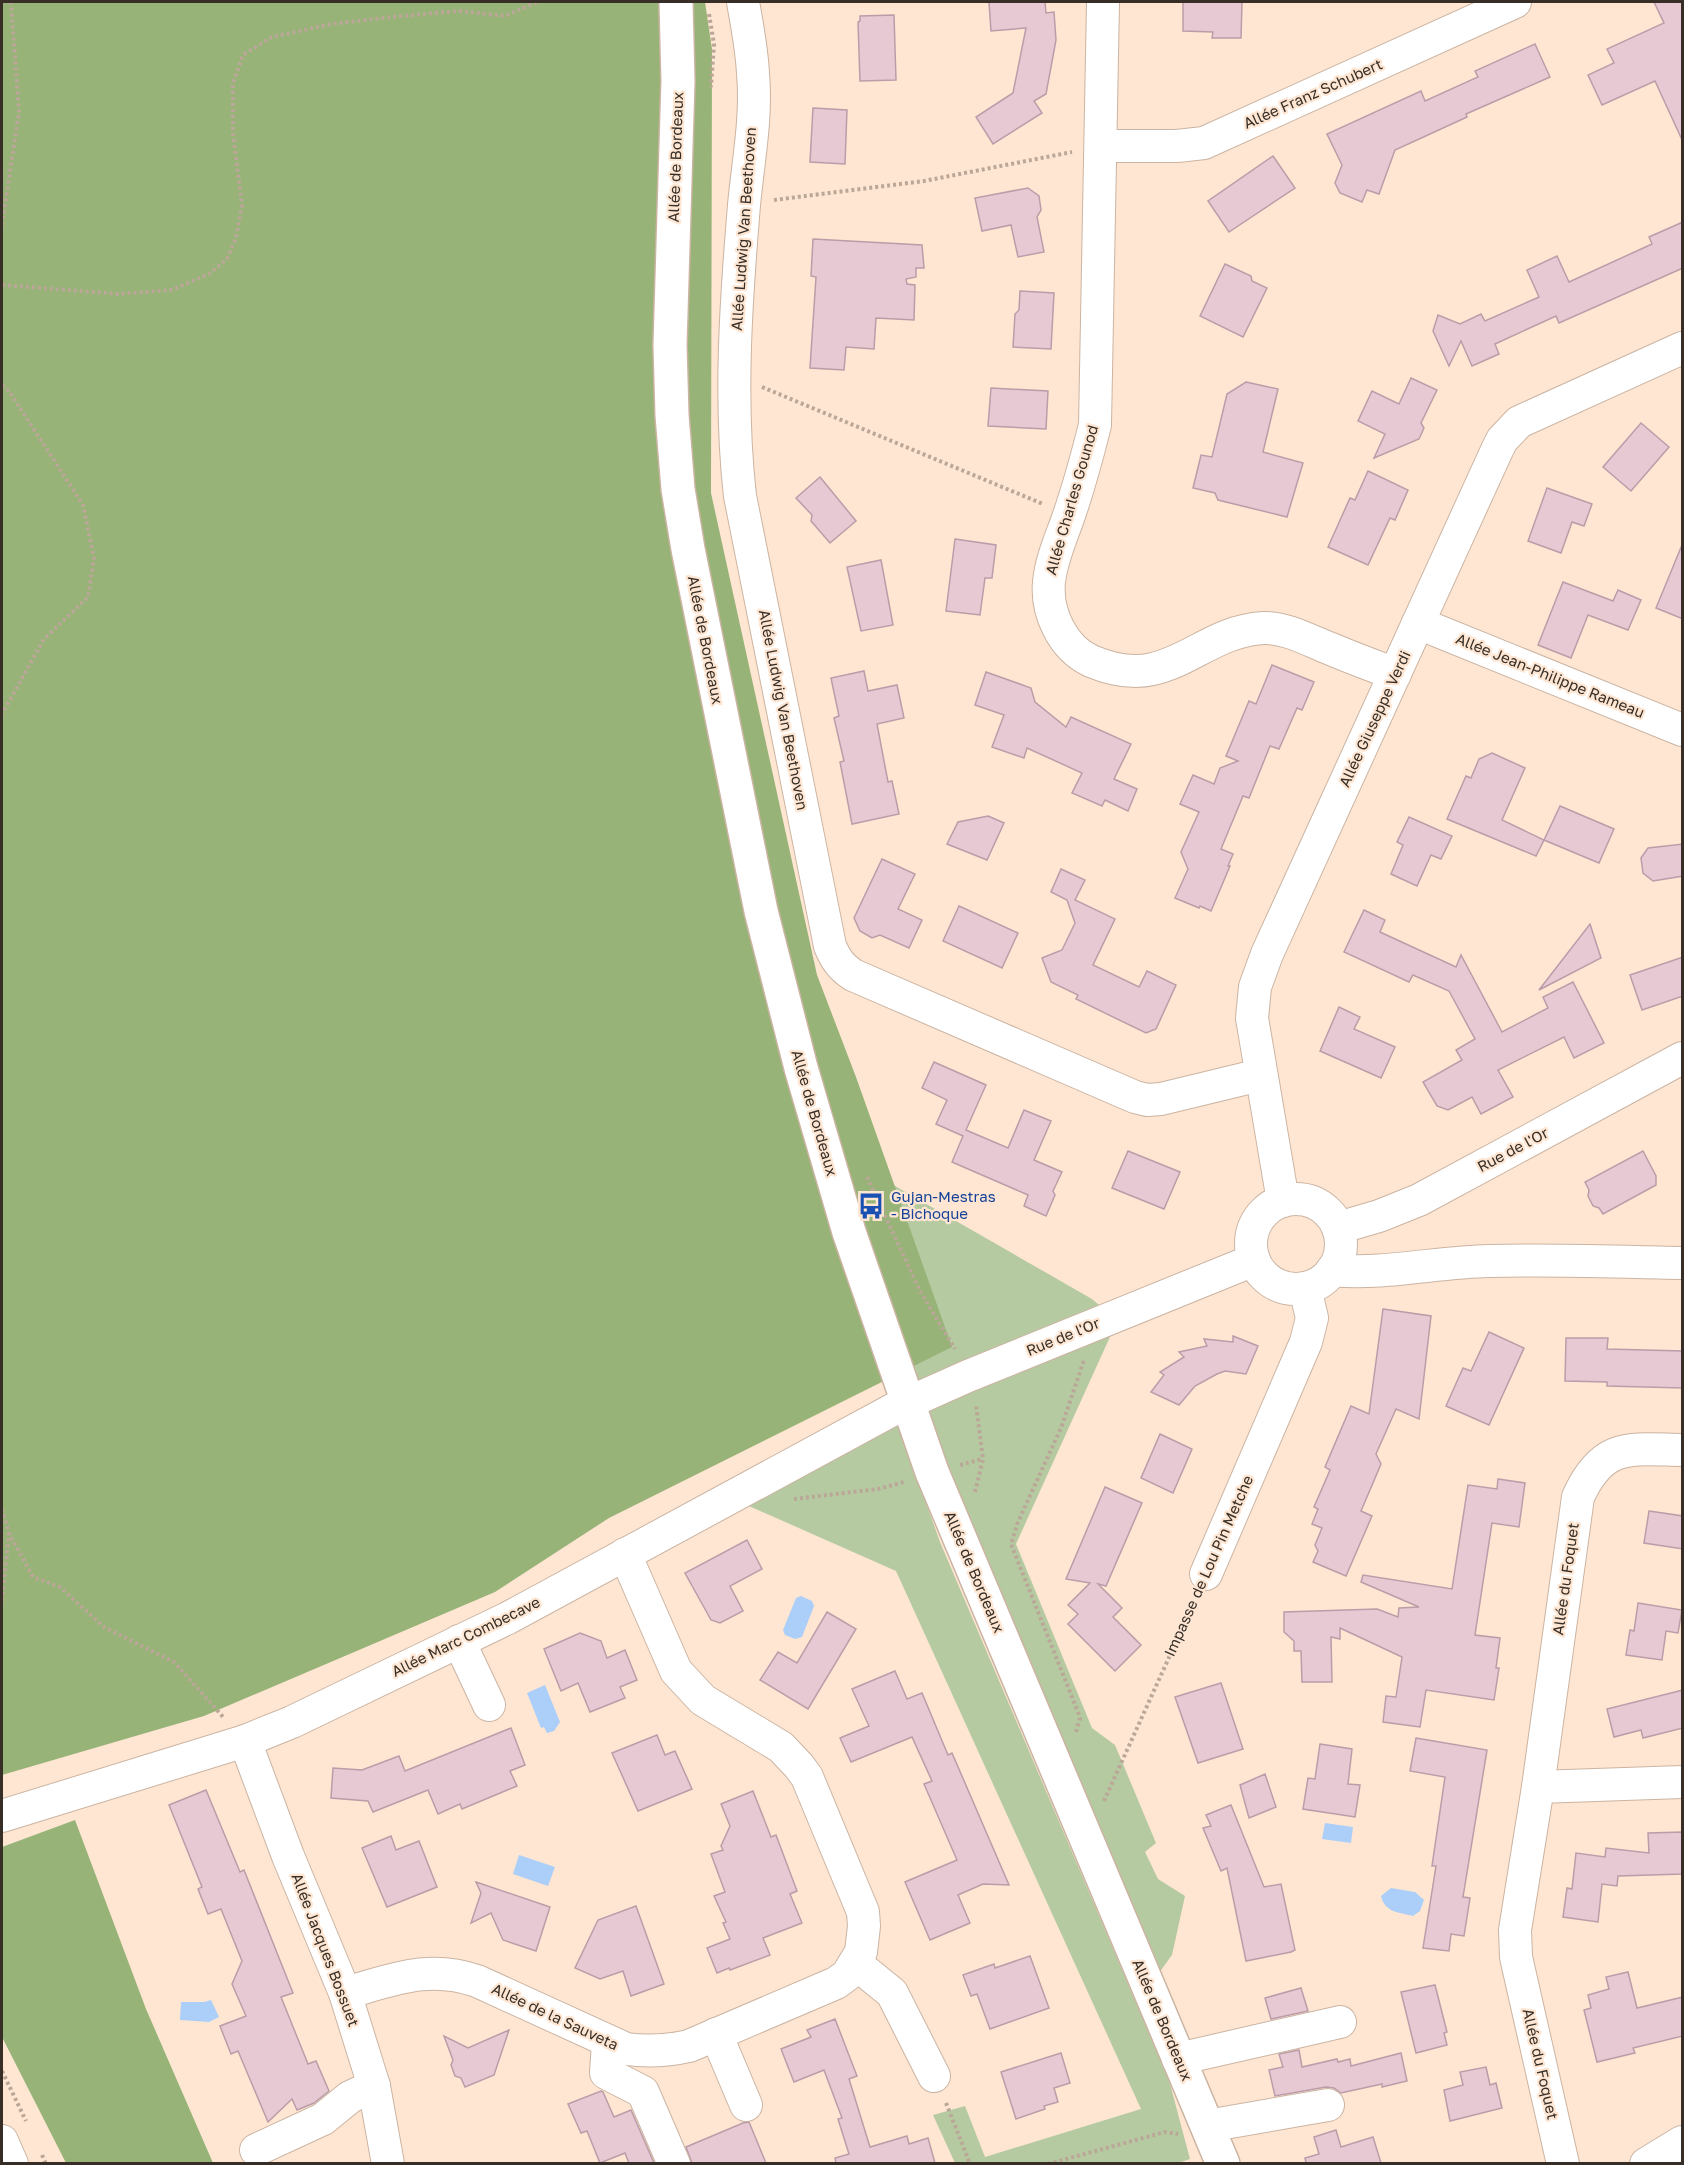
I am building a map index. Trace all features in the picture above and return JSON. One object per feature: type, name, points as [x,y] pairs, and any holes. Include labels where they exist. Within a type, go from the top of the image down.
[{"type":"main road","name":"Allée de Bordeaux","points":[[676,2],[678,81],[670,345],[672,414],[678,489],[761,911],[798,1057],[849,1232],[932,1472],[1214,2144]]},
{"type":"street","name":"Allée Ludwig Van Beethoven","points":[[743,2],[753,74],[754,105],[737,284],[734,383],[735,458],[740,496],[828,935],[836,960],[843,969],[853,975],[1135,1097],[1147,1100],[1161,1099],[1260,1075]]},
{"type":"street","name":"Allée Charles Gounod","points":[[1103,2],[1095,425],[1048,583],[1056,625],[1068,644],[1078,654],[1094,662],[1123,671],[1152,670],[1223,637],[1264,628],[1285,630],[1395,674]]},
{"type":"street","name":"Allée Franz Schubert","points":[[1101,146],[1177,146],[1204,143],[1515,2]]},
{"type":"street","name":"Allée Giuseppe Verdi","points":[[1283,1201],[1252,1018],[1255,987],[1272,943],[1497,450],[1510,430],[1530,416],[1683,348]]},
{"type":"street","name":"Allée Jean-Philippe Rameau","points":[[1418,623],[1683,730]]},
{"type":"street","name":"Rue de l'Or","points":[[1338,1228],[1387,1213],[1425,1197],[1683,1058]]},
{"type":"street","points":[[1298,1198],[1311,1201],[1331,1215],[1338,1228],[1340,1248],[1332,1270],[1319,1283],[1305,1288],[1285,1288],[1273,1283],[1263,1275],[1254,1260],[1250,1242],[1252,1230],[1265,1210],[1283,1201],[1298,1198]]},
{"type":"street","name":"Rue de l'Or","points":[[907,1403],[1254,1260]]},
{"type":"street","points":[[1332,1270],[1349,1272],[1488,1261],[1683,1263]]},
{"type":"street","name":"Impasse de Lou Pin Metche","points":[[1206,1574],[1306,1342],[1312,1318],[1305,1288]]},
{"type":"street","name":"Allée Marc Combecave","points":[[2,1816],[245,1741],[292,1722],[508,1618],[907,1403]]},
{"type":"street","name":"Allée du Foquet","points":[[1563,2163],[1516,1957],[1515,1930],[1538,1787],[1578,1497],[1587,1477],[1609,1456],[1645,1449],[1683,1450]]},
{"type":"street","name":"Allée de la Sauveta","points":[[345,1993],[427,1972],[457,1974],[477,1981],[608,2043],[646,2052],[667,2051],[689,2046],[824,1989],[847,1974],[855,1963],[861,1952],[864,1937],[863,1912],[807,1777],[793,1758],[781,1747],[703,1700],[688,1686],[676,1671],[625,1554]]},
{"type":"street","points":[[459,1641],[489,1705]]},
{"type":"street","name":"Allée Jacques Bossuet","points":[[245,1741],[288,1856],[345,1993],[374,2086],[388,2163]]},
{"type":"street","points":[[1538,1787],[1683,1782]]},
{"type":"street","points":[[855,1963],[892,1993],[934,2076]]},
{"type":"street","points":[[1178,2059],[1340,2022]]},
{"type":"street","points":[[716,2034],[746,2105]]},
{"type":"street","points":[[608,2043],[606,2073],[643,2092],[674,2163]]},
{"type":"street","points":[[256,2150],[323,2119],[350,2097],[374,2086]]},
{"type":"street","points":[[1214,2144],[1328,2105]]},
{"type":"street","points":[[2,2141],[12,2163]]},
{"type":"street","points":[[1646,2163],[1683,2142]]},
{"type":"path","points":[[2,225],[19,112],[11,2]]},
{"type":"path","points":[[2,285],[119,294],[171,290],[209,274],[227,259],[236,238],[242,206],[233,133],[232,83],[243,55],[272,37],[331,24],[401,16],[460,11],[505,16],[537,2]]},
{"type":"path","points":[[744,203],[924,181],[1101,146]]},
{"type":"path","points":[[734,383],[752,382],[1069,514]]},
{"type":"path","points":[[2,385],[9,391],[82,505],[94,558],[88,597],[44,639],[2,714]]},
{"type":"path","points":[[1073,1742],[1079,1724],[1078,1712],[1011,1544],[1018,1522],[1061,1428],[1098,1323]]},
{"type":"path","points":[[790,1500],[878,1490],[905,1482]]},
{"type":"path","points":[[2,1509],[9,1533],[33,1577],[60,1587],[104,1628],[174,1662],[245,1741]]},
{"type":"path","points":[[2,1601],[9,1533]]},
{"type":"path","name":"Impasse de Lou Pin Metche","points":[[1086,1841],[1206,1574]]},
{"type":"path","points":[[2,2071],[26,2122]]},
{"type":"path","points":[[934,2076],[970,2163]]},
{"type":"path","points":[[1048,2163],[1165,2132],[1214,2144]]},
{"type":"path","points":[[41,2153],[46,2163]]},
{"type":"green space","points":[[2,2],[705,2],[712,49],[711,493],[817,975],[856,1077],[952,1347],[609,1518],[495,1592],[204,1716],[2,1775]]},
{"type":"green space","points":[[881,1178],[1092,1299],[1113,1317],[1114,1328],[1016,1544],[1092,1728],[1115,1745],[1156,1843],[1145,1852],[1158,1879],[1185,1896],[1172,1955],[1148,1988],[907,1403]]},
{"type":"green space","points":[[898,1424],[940,1542],[1169,2080],[1190,2159],[1175,2164],[955,2163],[933,2115],[965,2106],[985,2157],[1141,2109],[896,1571],[749,1506]]},
{"type":"green space","points":[[75,1820],[146,2009],[213,2163],[66,2163],[2,2037],[2,1847]]},
{"type":"water","points":[[801,1596],[812,1601],[814,1606],[802,1637],[795,1639],[785,1635],[783,1630],[796,1598]]},
{"type":"water","points":[[545,1685],[560,1722],[554,1731],[547,1733],[544,1727],[541,1728],[527,1693]]},
{"type":"water","points":[[1325,1823],[1353,1827],[1351,1843],[1322,1839]]},
{"type":"water","points":[[519,1855],[555,1867],[548,1886],[513,1874]]},
{"type":"water","points":[[1391,1888],[1415,1892],[1424,1900],[1420,1911],[1413,1916],[1389,1909],[1381,1896]]},
{"type":"water","points":[[211,2000],[219,2017],[209,2022],[180,2020],[181,2002]]},
{"type":"building","points":[[989,2],[1045,2],[1046,13],[1054,12],[1056,40],[1046,94],[1034,101],[1042,113],[993,144],[976,117],[1013,93],[1026,28],[991,31]]},
{"type":"building","points":[[1183,2],[1242,2],[1241,38],[1212,38],[1213,32],[1183,31]]},
{"type":"building","points":[[1654,2],[1683,2],[1683,142],[1655,81],[1602,105],[1588,75],[1614,63],[1607,49],[1664,23]]},
{"type":"building","points":[[894,15],[896,80],[860,81],[858,22],[860,16]]},
{"type":"building","points":[[1535,44],[1550,77],[1466,114],[1467,117],[1395,150],[1379,194],[1367,190],[1362,202],[1340,193],[1335,183],[1342,165],[1327,134],[1421,91],[1425,101],[1478,77],[1475,71]]},
{"type":"building","points":[[813,108],[847,110],[845,164],[810,162]]},
{"type":"building","points":[[1273,156],[1295,188],[1229,232],[1208,201]]},
{"type":"building","points":[[1028,188],[1039,196],[1041,210],[1037,217],[1044,252],[1018,257],[1011,225],[982,231],[975,198]]},
{"type":"building","points":[[1683,222],[1683,268],[1559,323],[1556,316],[1495,344],[1499,354],[1472,366],[1461,341],[1449,366],[1433,331],[1438,315],[1460,324],[1481,314],[1485,321],[1539,297],[1527,270],[1557,256],[1569,282],[1652,244],[1649,237]]},
{"type":"building","points":[[813,239],[922,245],[924,268],[916,268],[916,277],[906,279],[907,284],[915,285],[914,320],[876,318],[874,349],[846,347],[844,370],[810,368],[816,277],[811,276]]},
{"type":"building","points":[[1225,264],[1251,276],[1252,281],[1267,288],[1243,337],[1200,316]]},
{"type":"building","points":[[1020,291],[1054,293],[1051,349],[1013,347],[1015,314],[1019,310]]},
{"type":"building","points":[[1411,378],[1437,390],[1421,423],[1424,428],[1419,439],[1374,458],[1385,434],[1358,421],[1372,391],[1399,404]]},
{"type":"building","points":[[1246,382],[1278,389],[1263,452],[1303,463],[1287,517],[1218,500],[1215,493],[1193,488],[1201,455],[1212,457],[1227,394]]},
{"type":"building","points":[[991,388],[1048,391],[1046,429],[988,426]]},
{"type":"building","points":[[1641,423],[1669,447],[1631,491],[1603,467]]},
{"type":"building","points":[[1368,471],[1408,490],[1395,520],[1390,518],[1368,565],[1328,547],[1350,498],[1355,500]]},
{"type":"building","points":[[820,477],[856,521],[830,543],[811,521],[812,515],[796,498]]},
{"type":"building","points":[[1547,488],[1592,504],[1584,526],[1572,522],[1561,553],[1528,541]]},
{"type":"building","points":[[955,539],[996,545],[992,578],[985,578],[980,615],[946,611]]},
{"type":"building","points":[[1683,545],[1683,619],[1656,608]]},
{"type":"building","points":[[881,560],[893,625],[861,631],[847,567]]},
{"type":"building","points":[[1563,582],[1613,601],[1618,590],[1641,600],[1628,630],[1588,615],[1571,658],[1538,645]]},
{"type":"building","points":[[1272,665],[1314,682],[1302,710],[1297,708],[1279,749],[1270,746],[1249,798],[1243,796],[1221,849],[1233,854],[1211,911],[1200,906],[1199,908],[1175,898],[1188,869],[1181,852],[1199,812],[1180,804],[1193,775],[1214,784],[1220,768],[1238,761],[1226,756],[1249,701],[1256,704]]},
{"type":"building","points":[[864,671],[868,691],[897,685],[904,718],[877,724],[888,782],[892,781],[899,814],[852,824],[840,762],[844,761],[834,718],[839,716],[831,678]]},
{"type":"building","points":[[986,672],[1031,688],[1035,702],[1066,727],[1071,717],[1131,744],[1114,779],[1137,789],[1128,811],[1105,800],[1102,806],[1072,793],[1082,773],[1027,748],[1024,758],[992,747],[1004,715],[975,705]]},
{"type":"building","points":[[1492,753],[1525,768],[1502,820],[1544,840],[1536,856],[1447,819],[1466,776],[1471,778],[1479,759]]},
{"type":"building","points":[[1560,806],[1614,829],[1599,863],[1544,840]]},
{"type":"building","points":[[988,816],[1004,823],[987,860],[947,844],[958,822]]},
{"type":"building","points":[[1409,817],[1452,836],[1441,859],[1431,855],[1417,886],[1391,874],[1403,845],[1397,842]]},
{"type":"building","points":[[1683,844],[1683,876],[1653,881],[1643,873],[1641,858],[1648,848]]},
{"type":"building","points":[[882,859],[915,874],[898,909],[922,920],[909,948],[880,935],[872,938],[860,931],[854,918]]},
{"type":"building","points":[[1061,869],[1085,880],[1075,900],[1115,919],[1093,965],[1139,987],[1147,971],[1176,985],[1156,1029],[1146,1033],[1076,999],[1078,995],[1051,982],[1042,958],[1062,950],[1075,923],[1067,900],[1051,892]]},
{"type":"building","points":[[959,906],[1018,933],[1002,968],[943,941]]},
{"type":"building","points":[[1364,910],[1385,920],[1380,932],[1456,967],[1461,955],[1502,1032],[1548,1008],[1543,997],[1573,982],[1604,1043],[1574,1058],[1564,1037],[1498,1070],[1513,1097],[1481,1114],[1472,1097],[1448,1110],[1437,1106],[1423,1082],[1462,1060],[1456,1050],[1475,1039],[1449,991],[1413,975],[1409,982],[1344,952]]},
{"type":"building","points":[[1590,924],[1601,958],[1539,990]]},
{"type":"building","points":[[1683,957],[1683,996],[1642,1010],[1630,975]]},
{"type":"building","points":[[1339,1007],[1360,1017],[1354,1029],[1395,1047],[1381,1078],[1320,1051]]},
{"type":"building","points":[[934,1062],[986,1085],[966,1130],[1008,1148],[1024,1110],[1051,1121],[1034,1160],[1062,1172],[1053,1191],[1055,1195],[1046,1216],[1024,1206],[1028,1195],[952,1162],[963,1136],[936,1124],[947,1100],[922,1088]]},
{"type":"building","points":[[1128,1151],[1180,1172],[1164,1209],[1112,1188]]},
{"type":"building","points":[[1643,1151],[1656,1176],[1656,1185],[1603,1214],[1599,1208],[1593,1206],[1585,1182]]},
{"type":"building","points":[[1383,1309],[1431,1316],[1419,1419],[1396,1409],[1376,1454],[1381,1464],[1361,1511],[1372,1516],[1346,1576],[1313,1562],[1318,1551],[1315,1545],[1322,1528],[1312,1524],[1318,1509],[1314,1507],[1330,1470],[1325,1467],[1351,1406],[1369,1414]]},
{"type":"building","points":[[1489,1332],[1524,1348],[1489,1425],[1446,1406],[1463,1368],[1471,1371]]},
{"type":"building","points":[[1233,1336],[1258,1346],[1246,1374],[1225,1371],[1217,1374],[1195,1386],[1179,1405],[1151,1392],[1164,1375],[1160,1372],[1184,1357],[1179,1352],[1207,1346],[1204,1339],[1233,1342]]},
{"type":"building","points":[[1566,1338],[1608,1338],[1607,1349],[1683,1351],[1683,1388],[1607,1386],[1607,1382],[1565,1381]]},
{"type":"building","points":[[1160,1434],[1192,1449],[1173,1493],[1141,1478]]},
{"type":"building","points":[[1498,1479],[1525,1483],[1519,1527],[1492,1523],[1475,1635],[1500,1638],[1496,1668],[1499,1668],[1494,1700],[1426,1690],[1420,1727],[1383,1722],[1386,1696],[1396,1697],[1402,1657],[1340,1628],[1340,1639],[1331,1637],[1332,1682],[1302,1682],[1301,1651],[1294,1651],[1294,1641],[1284,1632],[1284,1612],[1377,1609],[1398,1617],[1399,1608],[1419,1607],[1361,1582],[1363,1575],[1452,1589],[1468,1485],[1497,1489]]},
{"type":"building","points":[[1105,1487],[1142,1503],[1106,1586],[1098,1584],[1122,1608],[1113,1617],[1141,1645],[1115,1671],[1068,1624],[1078,1614],[1068,1605],[1090,1583],[1066,1579]]},
{"type":"building","points":[[1649,1511],[1683,1516],[1683,1549],[1644,1543]]},
{"type":"building","points":[[747,1540],[762,1569],[730,1586],[743,1611],[720,1623],[711,1620],[685,1573]]},
{"type":"building","points":[[1638,1603],[1682,1610],[1678,1633],[1666,1631],[1662,1660],[1626,1655],[1630,1630],[1634,1631]]},
{"type":"building","points":[[827,1612],[856,1629],[808,1709],[760,1680],[778,1652],[797,1663]]},
{"type":"building","points":[[580,1633],[601,1641],[607,1658],[625,1650],[637,1680],[620,1687],[625,1698],[590,1712],[578,1683],[561,1691],[544,1649]]},
{"type":"building","points":[[895,1671],[907,1699],[922,1693],[948,1755],[952,1753],[1009,1885],[983,1884],[958,1895],[970,1923],[930,1940],[905,1882],[957,1860],[924,1784],[932,1781],[912,1737],[851,1762],[840,1738],[869,1726],[852,1689]]},
{"type":"building","points":[[1221,1683],[1243,1749],[1198,1763],[1175,1697]]},
{"type":"building","points":[[1683,1690],[1683,1728],[1643,1738],[1641,1730],[1614,1737],[1607,1709]]},
{"type":"building","points":[[511,1728],[525,1765],[510,1771],[517,1786],[462,1809],[460,1804],[438,1814],[428,1790],[373,1812],[368,1801],[331,1798],[333,1768],[362,1770],[399,1756],[405,1771]]},
{"type":"building","points":[[657,1735],[665,1755],[675,1751],[692,1789],[638,1811],[612,1753]]},
{"type":"building","points":[[1416,1738],[1487,1750],[1463,1897],[1470,1898],[1464,1936],[1451,1934],[1449,1951],[1423,1948],[1436,1866],[1432,1866],[1445,1777],[1410,1771]]},
{"type":"building","points":[[1320,1744],[1352,1749],[1348,1784],[1360,1785],[1355,1817],[1303,1809],[1308,1778],[1315,1779]]},
{"type":"building","points":[[1265,1774],[1276,1807],[1249,1818],[1240,1785]]},
{"type":"building","points":[[206,1790],[240,1872],[244,1870],[293,1993],[281,1997],[308,2064],[316,2061],[329,2091],[314,2103],[297,2110],[292,2099],[268,2122],[238,2051],[231,2054],[220,2026],[246,2016],[232,1984],[242,1961],[221,1909],[208,1914],[198,1889],[202,1887],[169,1805]]},
{"type":"building","points":[[753,1791],[771,1837],[776,1835],[797,1891],[790,1894],[802,1923],[763,1938],[770,1955],[717,1973],[707,1948],[730,1939],[723,1923],[726,1922],[714,1896],[725,1892],[711,1854],[723,1850],[721,1846],[730,1826],[721,1804]]},
{"type":"building","points":[[1231,1805],[1264,1887],[1281,1884],[1295,1950],[1291,1952],[1246,1961],[1227,1868],[1221,1871],[1203,1828],[1211,1826],[1206,1815]]},
{"type":"building","points":[[1683,1832],[1683,1874],[1618,1876],[1617,1886],[1602,1884],[1598,1922],[1563,1917],[1567,1888],[1572,1889],[1576,1853],[1605,1857],[1606,1848],[1649,1853],[1648,1833]]},
{"type":"building","points":[[391,1836],[396,1850],[419,1841],[437,1887],[387,1907],[362,1848]]},
{"type":"building","points":[[476,1882],[550,1907],[536,1951],[503,1940],[491,1913],[471,1923],[481,1893]]},
{"type":"building","points":[[636,1906],[664,1984],[631,1996],[623,1971],[600,1979],[575,1968],[598,1920]]},
{"type":"building","points":[[1030,1956],[1049,2008],[990,2029],[977,1994],[971,1996],[963,1975],[994,1964],[995,1968]]},
{"type":"building","points":[[1628,1972],[1637,2008],[1683,1997],[1683,2036],[1633,2048],[1635,2053],[1597,2062],[1584,2010],[1591,2008],[1588,1995],[1609,1989],[1606,1977]]},
{"type":"building","points":[[1435,1985],[1447,2032],[1444,2033],[1447,2045],[1416,2053],[1401,1992]]},
{"type":"building","points":[[1301,1988],[1308,2011],[1271,2019],[1265,1998]]},
{"type":"building","points":[[835,2019],[857,2076],[849,2079],[870,2147],[907,2136],[909,2144],[928,2138],[935,2163],[836,2163],[835,2158],[849,2154],[838,2119],[842,2118],[824,2070],[794,2082],[781,2049],[811,2037],[807,2030]]},
{"type":"building","points":[[509,2030],[494,2075],[465,2087],[461,2078],[455,2076],[451,2065],[453,2060],[444,2036],[468,2048]]},
{"type":"building","points":[[1299,2050],[1302,2067],[1337,2059],[1338,2062],[1350,2059],[1351,2066],[1401,2053],[1407,2081],[1341,2093],[1334,2088],[1326,2087],[1275,2096],[1269,2070],[1283,2067],[1279,2054]]},
{"type":"building","points":[[1061,2053],[1070,2083],[1054,2088],[1058,2102],[1016,2119],[1001,2072]]},
{"type":"building","points":[[1486,2067],[1490,2085],[1496,2083],[1502,2108],[1450,2121],[1444,2090],[1463,2085],[1460,2072]]},
{"type":"building","points":[[601,2091],[614,2117],[631,2110],[654,2163],[629,2163],[625,2153],[600,2163],[587,2131],[581,2133],[568,2104]]},
{"type":"building","points":[[749,2122],[766,2163],[692,2163],[686,2147]]},
{"type":"building","points":[[1336,2130],[1341,2147],[1373,2137],[1381,2163],[1306,2163],[1305,2158],[1319,2154],[1314,2137]]},
{"type":"place","name":"Gujan-Mestras - Bichoque","points":[[871,1206]]}]
